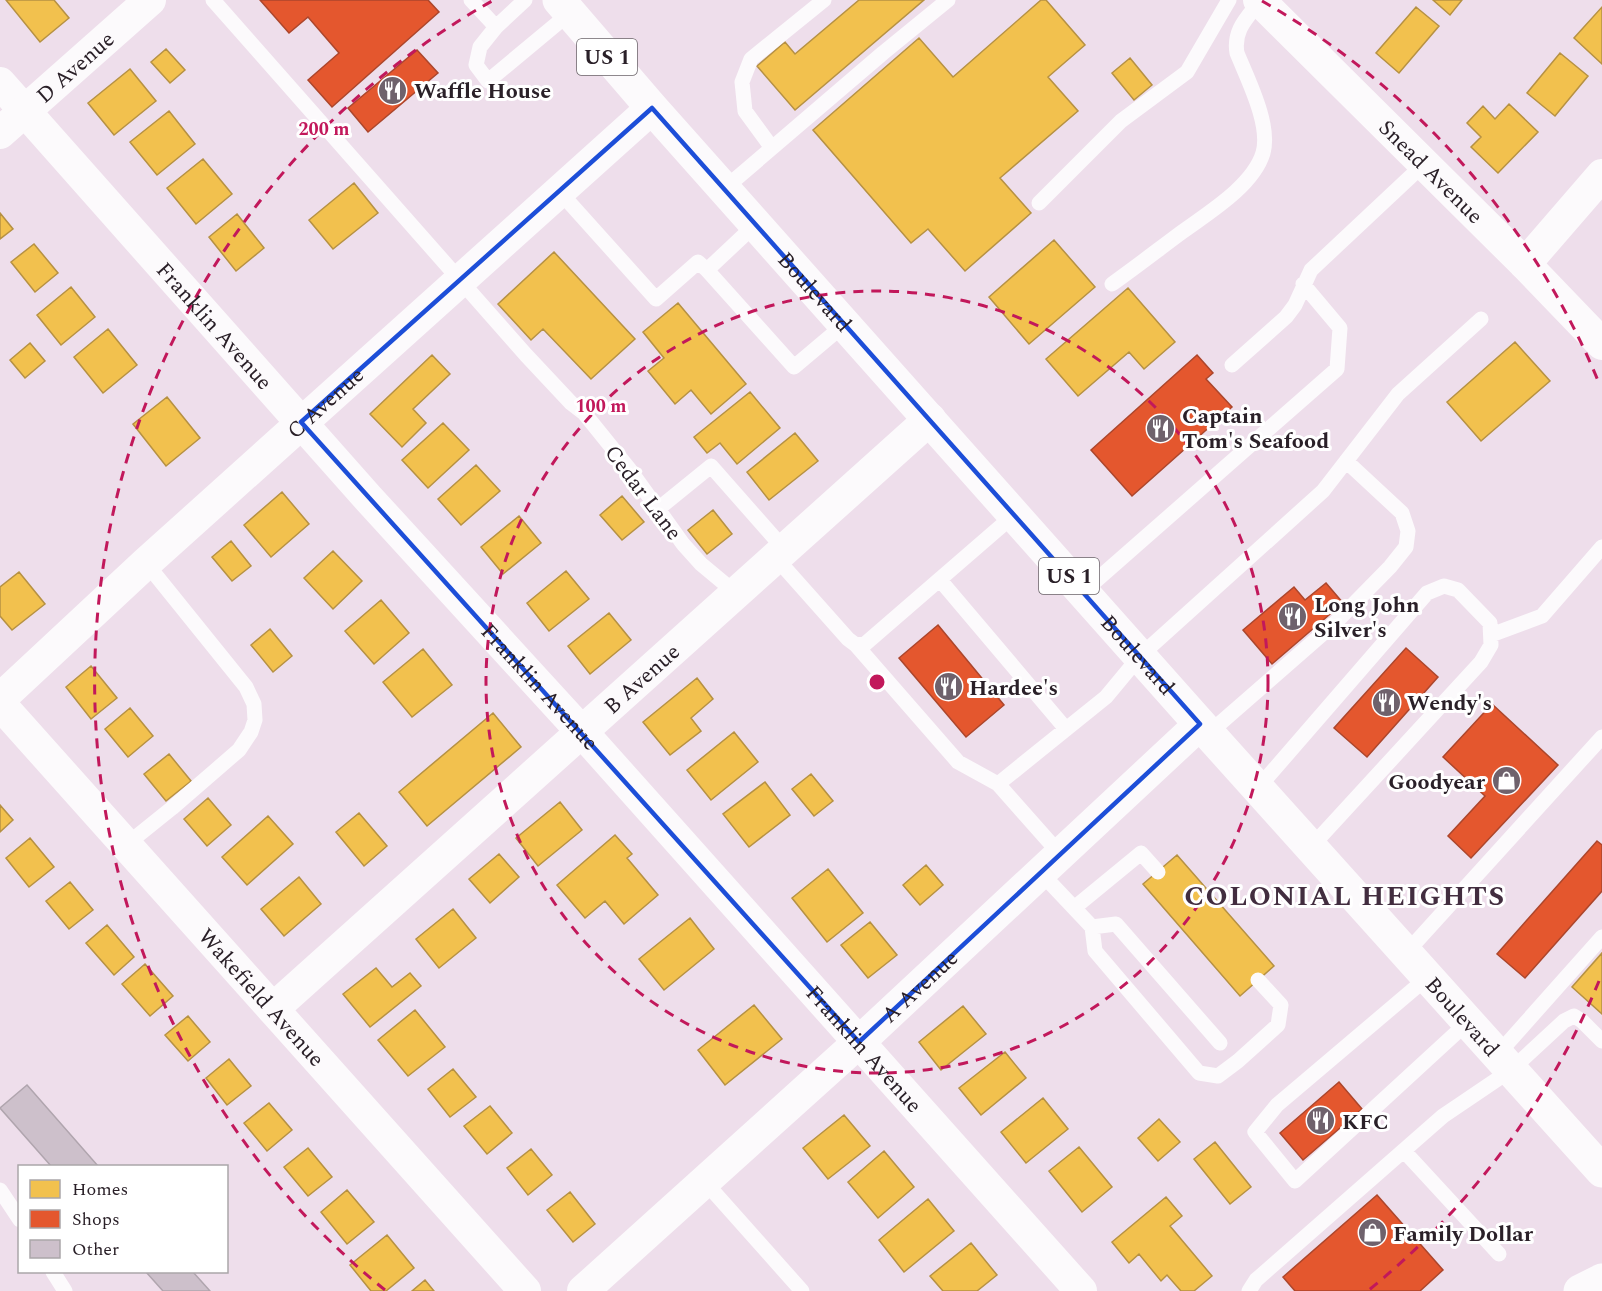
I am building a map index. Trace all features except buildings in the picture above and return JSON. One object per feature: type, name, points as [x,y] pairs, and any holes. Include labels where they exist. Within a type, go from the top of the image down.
[{"type":"main road","name":"Boulevard","points":[[571,4],[589,36],[652,108],[1602,1171]]},
{"type":"main road","points":[[1580,1291],[1602,1280]]},
{"type":"street","name":"D Avenue","points":[[0,133],[150,0]]},
{"type":"street","name":"Snead Avenue","points":[[1260,0],[1602,344]]},
{"type":"street","name":"Franklin Avenue","points":[[0,83],[1081,1291]]},
{"type":"street","name":"C Avenue","points":[[0,699],[146,563],[652,108]]},
{"type":"street","points":[[1525,264],[1602,175]]},
{"type":"street","name":"B Avenue","points":[[273,1009],[930,419]]},
{"type":"street","name":"Wakefield Avenue","points":[[0,704],[525,1291]]},
{"type":"street","name":"A Avenue","points":[[583,1291],[859,1042],[1050,863],[1205,729]]},
{"type":"lane","name":"Cedar Lane","points":[[213,0],[526,355],[571,403],[584,413],[630,470],[683,544],[701,564],[737,594]]},
{"type":"lane","points":[[471,0],[495,27]]},
{"type":"lane","points":[[525,0],[495,27],[480,47],[476,65],[488,81],[571,4]]},
{"type":"lane","points":[[724,189],[948,0]]},
{"type":"lane","points":[[1038,203],[1121,121],[1187,72],[1230,0]]},
{"type":"lane","points":[[1112,284],[1232,195],[1250,176],[1263,154],[1261,113],[1237,53],[1236,44],[1238,30],[1260,0]]},
{"type":"lane","points":[[772,148],[746,111],[742,82],[751,59],[817,2]]},
{"type":"lane","points":[[1232,365],[1286,317],[1295,305],[1311,270],[1424,164]]},
{"type":"lane","points":[[559,191],[656,299],[699,262],[794,367],[844,324]]},
{"type":"lane","points":[[707,270],[756,224]]},
{"type":"lane","points":[[1083,592],[1337,369],[1340,328],[1303,284]]},
{"type":"lane","points":[[998,784],[1106,697],[1140,656],[1323,491],[1398,394],[1481,319]]},
{"type":"lane","points":[[1205,729],[1336,622],[1390,567],[1406,547],[1408,531],[1402,513],[1346,461]]},
{"type":"lane","points":[[658,509],[711,465],[848,639],[856,645],[958,762],[998,784],[1050,863],[1074,908],[1092,927],[1095,951],[1199,1073],[1218,1076],[1278,1025],[1281,1005],[1258,980]]},
{"type":"lane","points":[[856,645],[865,644],[1014,515]]},
{"type":"lane","points":[[1491,635],[1542,616],[1602,547]]},
{"type":"lane","points":[[126,845],[238,750],[251,732],[255,720],[254,705],[246,687],[146,563]]},
{"type":"lane","points":[[940,580],[1066,729]]},
{"type":"lane","points":[[1258,788],[1427,593],[1444,586],[1458,590],[1490,623],[1491,645],[1481,662],[1311,847]]},
{"type":"lane","points":[[1406,953],[1602,737]]},
{"type":"lane","points":[[1074,908],[1141,853],[1158,872]]},
{"type":"lane","points":[[1092,927],[1116,924],[1220,1043]]},
{"type":"lane","points":[[1504,1062],[1602,937]]},
{"type":"lane","points":[[1428,977],[1277,1105],[1255,1132],[1295,1181],[1468,1022]]},
{"type":"lane","points":[[1249,1291],[1256,1280],[1504,1062],[1574,1016],[1602,1041]]},
{"type":"lane","points":[[1404,1151],[1499,1254]]},
{"type":"lane","points":[[705,1182],[801,1291]]},
{"type":"lane","points":[[0,1190],[18,1217]]},
{"type":"lane","points":[[54,1273],[65,1291]]},
{"type":"highlighted area","points":[[652,108],[1200,724],[859,1042],[301,422]]},
{"type":"place","name":"Waffle House","points":[[393,90]]},
{"type":"place","name":"Captain Tom's Seafood","points":[[1161,428]]},
{"type":"place","name":"Long John Silver's","points":[[1293,617]]},
{"type":"place","name":"Hardee's","points":[[948,687]]},
{"type":"place","name":"Wendy's","points":[[1386,702]]},
{"type":"place","name":"Goodyear","points":[[1506,781]]},
{"type":"place","name":"KFC","points":[[1321,1121]]},
{"type":"place","name":"Family Dollar","points":[[1372,1233]]},
{"type":"district","name":"COLONIAL HEIGHTS","points":[[1345,895]]}]
